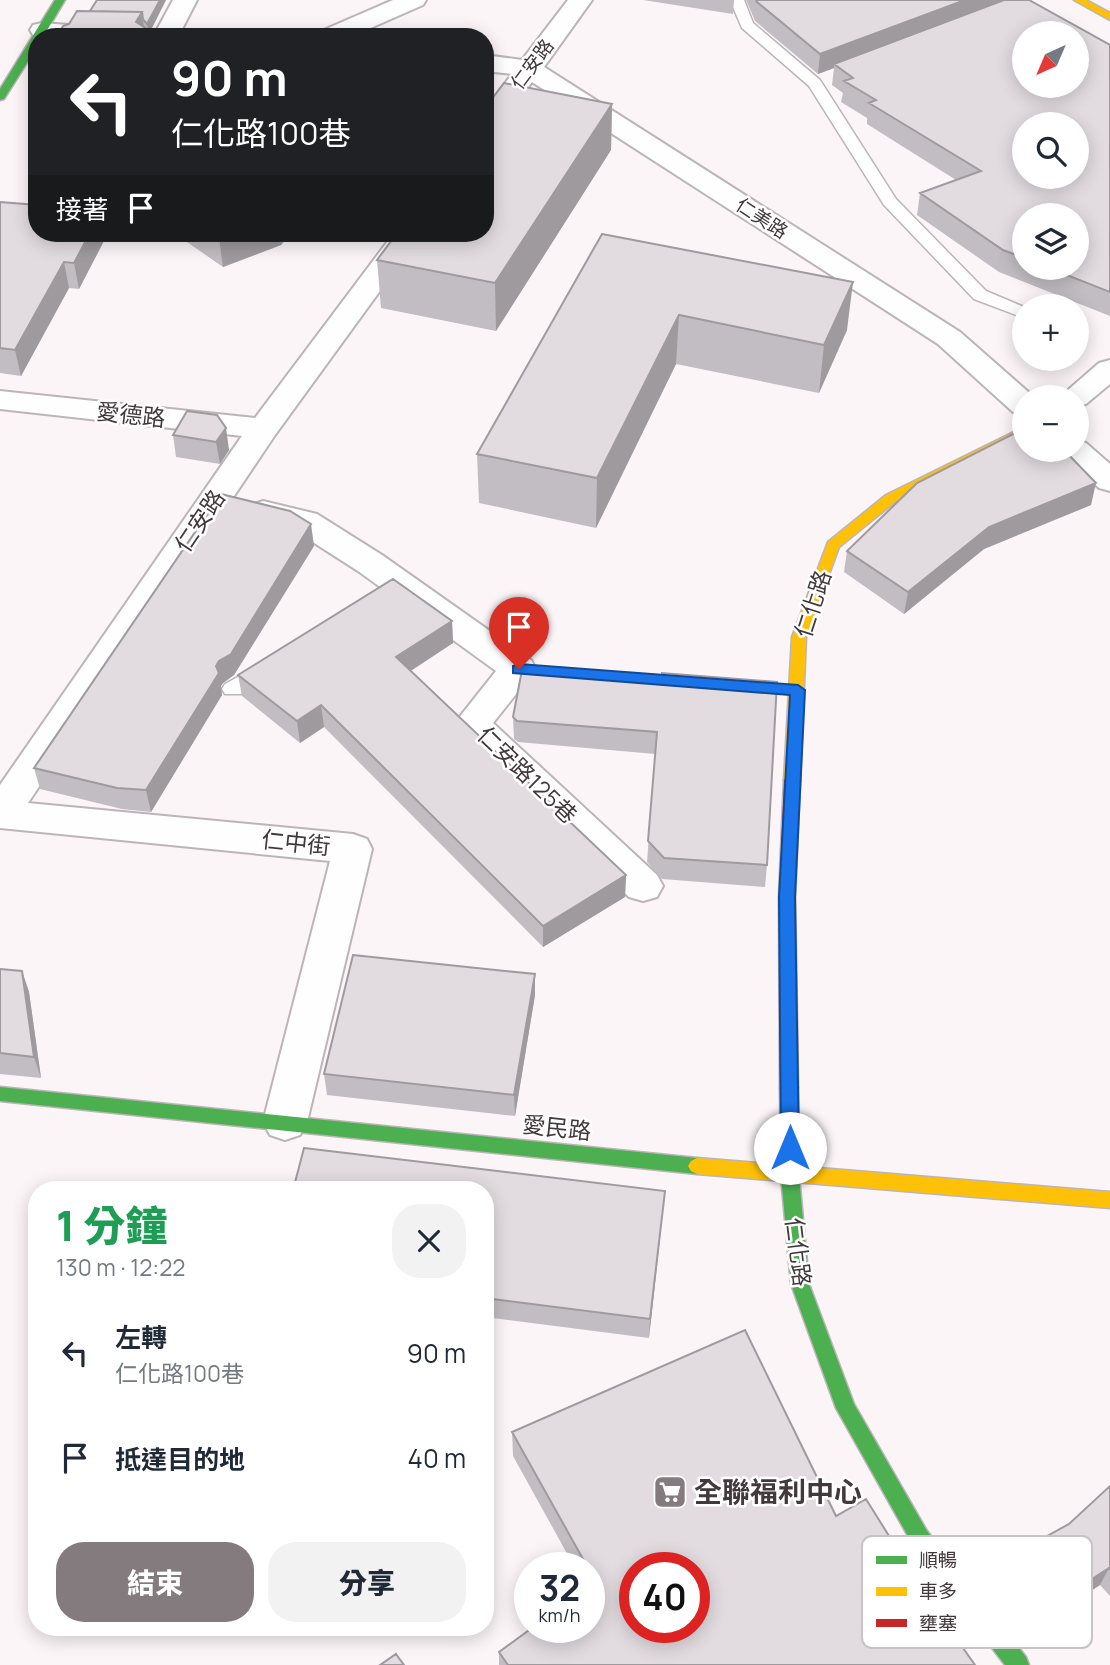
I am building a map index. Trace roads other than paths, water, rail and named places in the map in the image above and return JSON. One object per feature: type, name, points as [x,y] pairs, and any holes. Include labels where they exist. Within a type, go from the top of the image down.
[{"type":"street","points":[[43,28],[60,0]]},
{"type":"street","points":[[170,28],[185,0]]},
{"type":"street","points":[[349,28],[414,0]]},
{"type":"street","name":"仁安路","points":[[494,116],[580,0]]},
{"type":"street","points":[[1079,0],[1110,17]]},
{"type":"street","points":[[0,97],[28,52]]},
{"type":"street","name":"仁美路","points":[[494,63],[530,69],[949,338],[1012,394]]},
{"type":"street","name":"仁安路","points":[[0,814],[263,429],[401,242]]},
{"type":"street","points":[[1089,386],[1110,369]]},
{"type":"street","name":"愛德路","points":[[0,400],[263,429]]},
{"type":"street","name":"仁化路","points":[[919,1536],[846,1408],[800,1284],[790,1176],[784,689],[799,637],[833,545],[891,498],[1012,437]]},
{"type":"street","points":[[1089,462],[1110,481]]},
{"type":"street","name":"仁安路125巷","points":[[214,500],[305,522],[389,592],[532,670],[472,724],[643,886]]},
{"type":"street","name":"仁中街","points":[[0,814],[354,849],[285,1122]]},
{"type":"street","name":"愛民路","points":[[0,1094],[790,1176],[1110,1200]]},
{"type":"street","name":"仁化路","points":[[1005,1648],[1018,1665]]},
{"type":"lane","points":[[737,0],[747,25],[821,81],[890,202],[980,295],[1012,308]]},
{"type":"lane","points":[[233,690],[278,662]]},
{"type":"place","name":"全聯福利中心","points":[[670,1492]]}]
